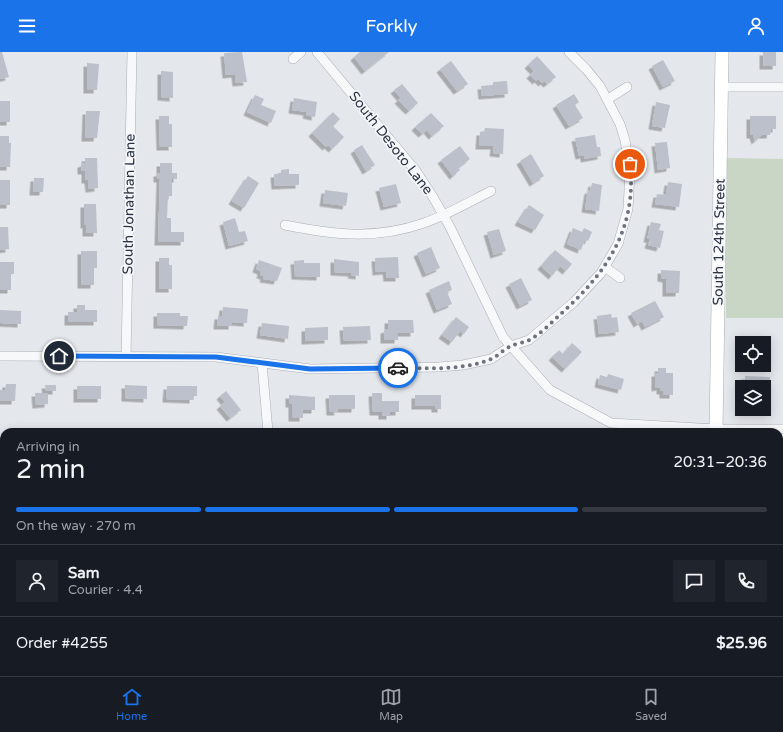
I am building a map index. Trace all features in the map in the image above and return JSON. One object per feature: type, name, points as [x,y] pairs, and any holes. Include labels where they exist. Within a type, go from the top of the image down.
[{"type":"street","name":"South Jonathan Lane","points":[[126,357],[132,52]]},
{"type":"street","points":[[293,59],[301,52]]},
{"type":"street","name":"South Desoto Lane","points":[[317,52],[416,171],[443,214],[503,337],[550,390],[610,427]]},
{"type":"street","points":[[0,356],[216,357],[310,369],[445,367],[472,364],[492,359],[511,346],[529,340],[543,330],[588,288],[605,267],[618,244],[628,210],[630,172],[626,140],[608,99],[586,69],[569,52]]},
{"type":"street","name":"South 124th Street","points":[[716,428],[722,52]]},
{"type":"street","points":[[608,99],[626,87]]},
{"type":"street","points":[[722,87],[783,87]]},
{"type":"street","points":[[285,226],[331,234],[362,234],[400,230],[423,223],[491,191]]},
{"type":"street","points":[[605,267],[620,278]]},
{"type":"street","points":[[262,363],[268,428]]},
{"type":"street","points":[[610,427],[645,428]]},
{"type":"green space","points":[[726,158],[783,159],[783,318],[726,318]]},
{"type":"building","points":[[0,52],[2,52],[9,77],[0,79]]},
{"type":"building","points":[[242,52],[247,82],[236,83],[235,74],[226,75],[224,53]]},
{"type":"building","points":[[360,52],[389,52],[365,71],[354,57]]},
{"type":"building","points":[[763,52],[776,52],[776,66],[763,66]]},
{"type":"building","points":[[537,56],[556,77],[547,84],[544,81],[542,83],[538,79],[536,81],[530,75],[534,71],[528,65]]},
{"type":"building","points":[[663,60],[675,81],[663,87],[652,66]]},
{"type":"building","points":[[451,61],[468,84],[457,91],[440,69]]},
{"type":"building","points":[[87,63],[99,64],[97,90],[87,90]]},
{"type":"building","points":[[161,71],[173,72],[173,98],[161,97]]},
{"type":"building","points":[[507,81],[508,94],[482,96],[481,86],[493,85],[493,82]]},
{"type":"building","points":[[402,84],[418,103],[409,111],[398,100],[401,98],[394,90]]},
{"type":"building","points":[[574,94],[579,102],[575,105],[583,118],[569,126],[556,105]]},
{"type":"building","points":[[255,95],[264,99],[261,105],[276,111],[271,123],[247,112]]},
{"type":"building","points":[[294,98],[317,102],[315,117],[306,115],[307,112],[292,110]]},
{"type":"building","points":[[0,101],[10,101],[10,122],[0,122]]},
{"type":"building","points":[[656,102],[670,105],[665,128],[652,126]]},
{"type":"building","points":[[86,111],[100,111],[97,138],[85,138]]},
{"type":"building","points":[[333,112],[340,119],[333,126],[344,137],[332,149],[328,145],[326,147],[312,133]]},
{"type":"building","points":[[431,113],[444,126],[432,136],[427,130],[422,134],[415,127]]},
{"type":"building","points":[[159,116],[169,116],[169,124],[172,124],[172,147],[160,147]]},
{"type":"building","points":[[750,116],[776,116],[776,129],[771,129],[770,135],[762,135],[755,141],[753,135],[750,135]]},
{"type":"building","points":[[485,128],[504,129],[503,154],[493,153],[494,146],[479,146],[480,132],[484,132]]},
{"type":"building","points":[[595,135],[597,147],[600,147],[601,156],[584,159],[584,155],[579,156],[575,138]]},
{"type":"building","points":[[0,136],[9,136],[9,143],[11,143],[10,167],[0,167]]},
{"type":"building","points":[[667,142],[670,168],[658,170],[655,143]]},
{"type":"building","points":[[362,145],[375,165],[366,171],[354,150]]},
{"type":"building","points":[[460,146],[470,159],[458,168],[460,170],[453,176],[441,160]]},
{"type":"building","points":[[531,154],[544,176],[533,183],[520,161]]},
{"type":"building","points":[[85,158],[97,158],[98,188],[89,189],[88,180],[85,180],[85,171],[81,171],[81,164],[85,163]]},
{"type":"building","points":[[160,163],[172,163],[172,173],[177,173],[177,179],[172,179],[172,196],[168,196],[167,218],[171,218],[171,232],[184,232],[184,242],[158,242],[160,179],[157,179],[157,173],[160,173]]},
{"type":"building","points":[[289,169],[289,174],[299,174],[299,185],[275,186],[274,174],[281,174],[281,170]]},
{"type":"building","points":[[248,176],[259,183],[244,208],[232,201]]},
{"type":"building","points":[[34,178],[44,178],[43,192],[33,192]]},
{"type":"building","points":[[0,180],[10,180],[10,205],[0,205]]},
{"type":"building","points":[[668,182],[682,184],[679,207],[655,204],[657,194],[666,195]]},
{"type":"building","points":[[592,183],[602,185],[599,211],[585,209],[588,190],[590,191]]},
{"type":"building","points":[[396,184],[401,203],[384,207],[379,188]]},
{"type":"building","points":[[325,190],[348,193],[346,206],[323,203]]},
{"type":"building","points":[[84,204],[96,204],[97,233],[86,233],[86,225],[84,225]]},
{"type":"building","points":[[529,205],[544,215],[535,230],[518,222]]},
{"type":"building","points":[[235,218],[239,232],[245,231],[248,241],[229,246],[223,222]]},
{"type":"building","points":[[651,222],[661,224],[659,230],[664,231],[660,248],[648,245],[650,239],[647,239]]},
{"type":"building","points":[[0,227],[8,227],[9,249],[0,250]]},
{"type":"building","points":[[573,228],[582,232],[584,228],[592,232],[588,241],[585,239],[581,250],[567,244]]},
{"type":"building","points":[[499,229],[506,251],[494,255],[487,232]]},
{"type":"building","points":[[431,247],[440,268],[426,274],[417,253]]},
{"type":"building","points":[[555,250],[572,264],[566,271],[560,266],[552,276],[541,266]]},
{"type":"building","points":[[81,251],[97,251],[97,268],[94,268],[94,285],[81,285]]},
{"type":"building","points":[[398,257],[399,278],[387,278],[386,271],[376,272],[375,258]]},
{"type":"building","points":[[159,258],[169,258],[169,265],[172,265],[172,289],[159,289]]},
{"type":"building","points":[[334,259],[359,262],[359,276],[351,275],[352,273],[334,272]]},
{"type":"building","points":[[259,260],[282,268],[277,281],[263,279],[264,276],[260,275],[261,271],[256,269]]},
{"type":"building","points":[[304,260],[304,263],[320,263],[320,277],[295,276],[294,261]]},
{"type":"building","points":[[0,262],[14,262],[14,274],[11,274],[11,290],[0,290]]},
{"type":"building","points":[[661,270],[680,271],[679,293],[666,293],[666,279],[661,278]]},
{"type":"building","points":[[521,278],[532,300],[520,306],[509,284]]},
{"type":"building","points":[[449,281],[452,290],[447,292],[452,304],[437,310],[429,290]]},
{"type":"building","points":[[655,301],[664,317],[645,327],[642,321],[637,324],[631,313]]},
{"type":"building","points":[[77,305],[85,305],[85,310],[97,310],[97,322],[68,322],[68,312],[77,312]]},
{"type":"building","points":[[223,307],[248,309],[247,323],[232,322],[232,326],[217,326],[218,316],[222,316]]},
{"type":"building","points":[[0,310],[21,311],[21,324],[0,323]]},
{"type":"building","points":[[157,313],[180,313],[180,316],[188,316],[187,326],[157,325]]},
{"type":"building","points":[[611,314],[612,318],[617,317],[619,332],[599,334],[597,316]]},
{"type":"building","points":[[456,317],[469,327],[464,334],[460,331],[452,342],[442,335]]},
{"type":"building","points":[[388,320],[413,320],[414,333],[398,333],[398,340],[384,340],[384,330],[388,329]]},
{"type":"building","points":[[262,323],[289,326],[288,339],[260,335]]},
{"type":"building","points":[[370,326],[371,340],[344,341],[343,327]]},
{"type":"building","points":[[328,327],[328,340],[305,341],[305,328]]},
{"type":"building","points":[[572,343],[582,352],[565,369],[552,357],[559,350],[563,354]]},
{"type":"building","points":[[658,368],[666,368],[666,373],[673,373],[673,395],[663,395],[663,391],[660,391],[660,387],[655,388],[655,373],[658,373]]},
{"type":"building","points":[[608,374],[624,379],[621,390],[598,384],[600,375],[607,377]]},
{"type":"building","points":[[745,376],[770,377],[770,380],[745,380]]},
{"type":"building","points":[[6,384],[16,384],[15,401],[0,401],[0,390],[5,390]]},
{"type":"building","points":[[45,385],[56,385],[56,391],[46,391]]},
{"type":"building","points":[[125,385],[147,386],[147,399],[125,398]]},
{"type":"building","points":[[77,386],[101,386],[101,399],[77,399]]},
{"type":"building","points":[[167,386],[197,386],[197,396],[193,396],[193,400],[166,399]]},
{"type":"building","points":[[226,391],[241,410],[230,418],[220,406],[225,402],[220,396]]},
{"type":"building","points":[[35,393],[48,393],[48,404],[36,405]]},
{"type":"building","points":[[372,393],[382,393],[382,401],[399,401],[399,412],[390,412],[390,416],[382,416],[382,412],[373,412]]},
{"type":"building","points":[[289,395],[315,397],[315,410],[303,410],[303,418],[292,418],[292,404],[289,404]]},
{"type":"building","points":[[329,395],[355,395],[355,409],[337,409],[338,412],[330,412]]},
{"type":"building","points":[[415,395],[441,395],[441,409],[435,409],[435,406],[415,406]]},
{"type":"way so far","points":[[398,368],[439,367],[482,362],[492,359],[511,346],[529,340],[543,330],[588,288],[601,273],[613,254],[624,227],[628,210],[630,164]]},
{"type":"route","points":[[59,356],[216,357],[293,368],[398,368]]}]
